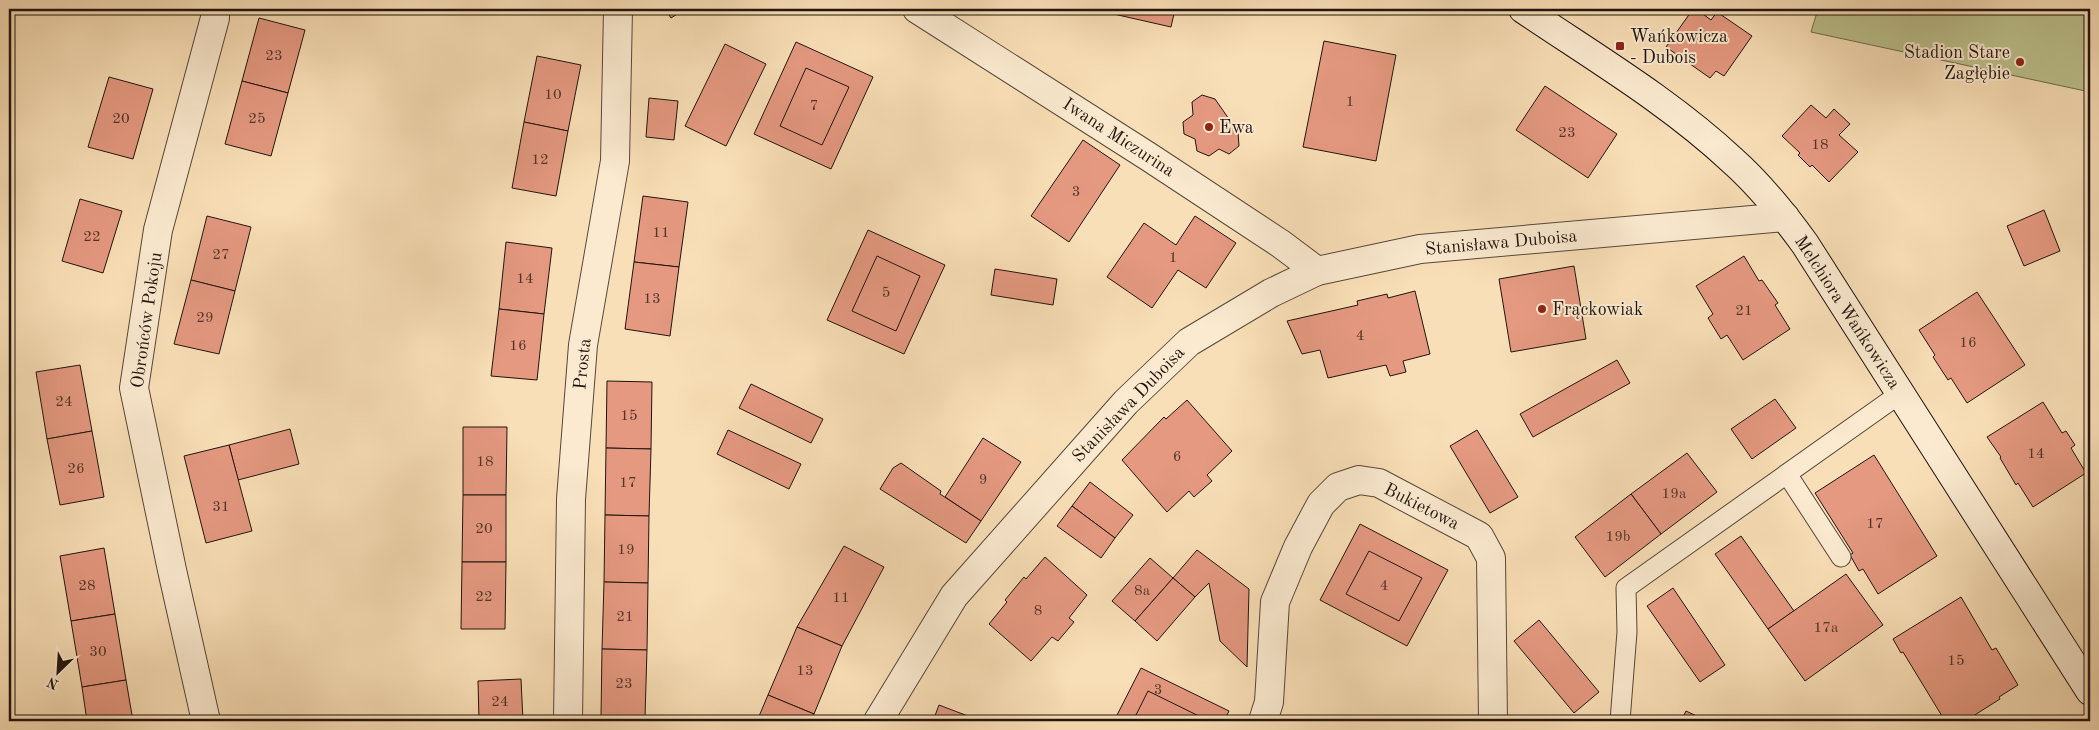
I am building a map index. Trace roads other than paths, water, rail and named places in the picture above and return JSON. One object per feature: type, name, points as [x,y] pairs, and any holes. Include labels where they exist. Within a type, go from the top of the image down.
[{"type":"street","name":"Obrońców Pokoju","points":[[206,721],[134,388],[158,230],[215,18],[215,9]]},
{"type":"street","name":"Prosta","points":[[568,721],[571,499],[583,345],[615,161],[618,9]]},
{"type":"street","name":"Iwana Miczurina","points":[[917,9],[1165,168],[1281,244],[1317,271]]},
{"type":"street","name":"Melchiora Wańkowicza","points":[[1523,9],[1671,110],[1733,161],[1785,217],[1805,244],[1901,393],[2090,691]]},
{"type":"street","name":"Stanisława Duboisa","points":[[878,721],[954,596],[1126,402],[1189,342],[1271,293],[1317,271],[1420,249],[1785,217]]},
{"type":"street","name":"Bukietowa","points":[[1263,721],[1269,702],[1275,602],[1298,547],[1321,504],[1338,487],[1359,480],[1379,483],[1479,536],[1491,558],[1493,721]]},
{"type":"lane","points":[[1620,721],[1627,632],[1626,588],[1901,393]]},
{"type":"lane","points":[[1786,474],[1841,557]]},
{"type":"place","name":"Wańkowicza - Dubois","points":[[1620,46]]},
{"type":"place","name":"Stadion Stare Zagłębie","points":[[2020,62]]},
{"type":"place","name":"Ewa","points":[[1209,127]]},
{"type":"place","name":"Frąckowiak","points":[[1542,309]]}]
